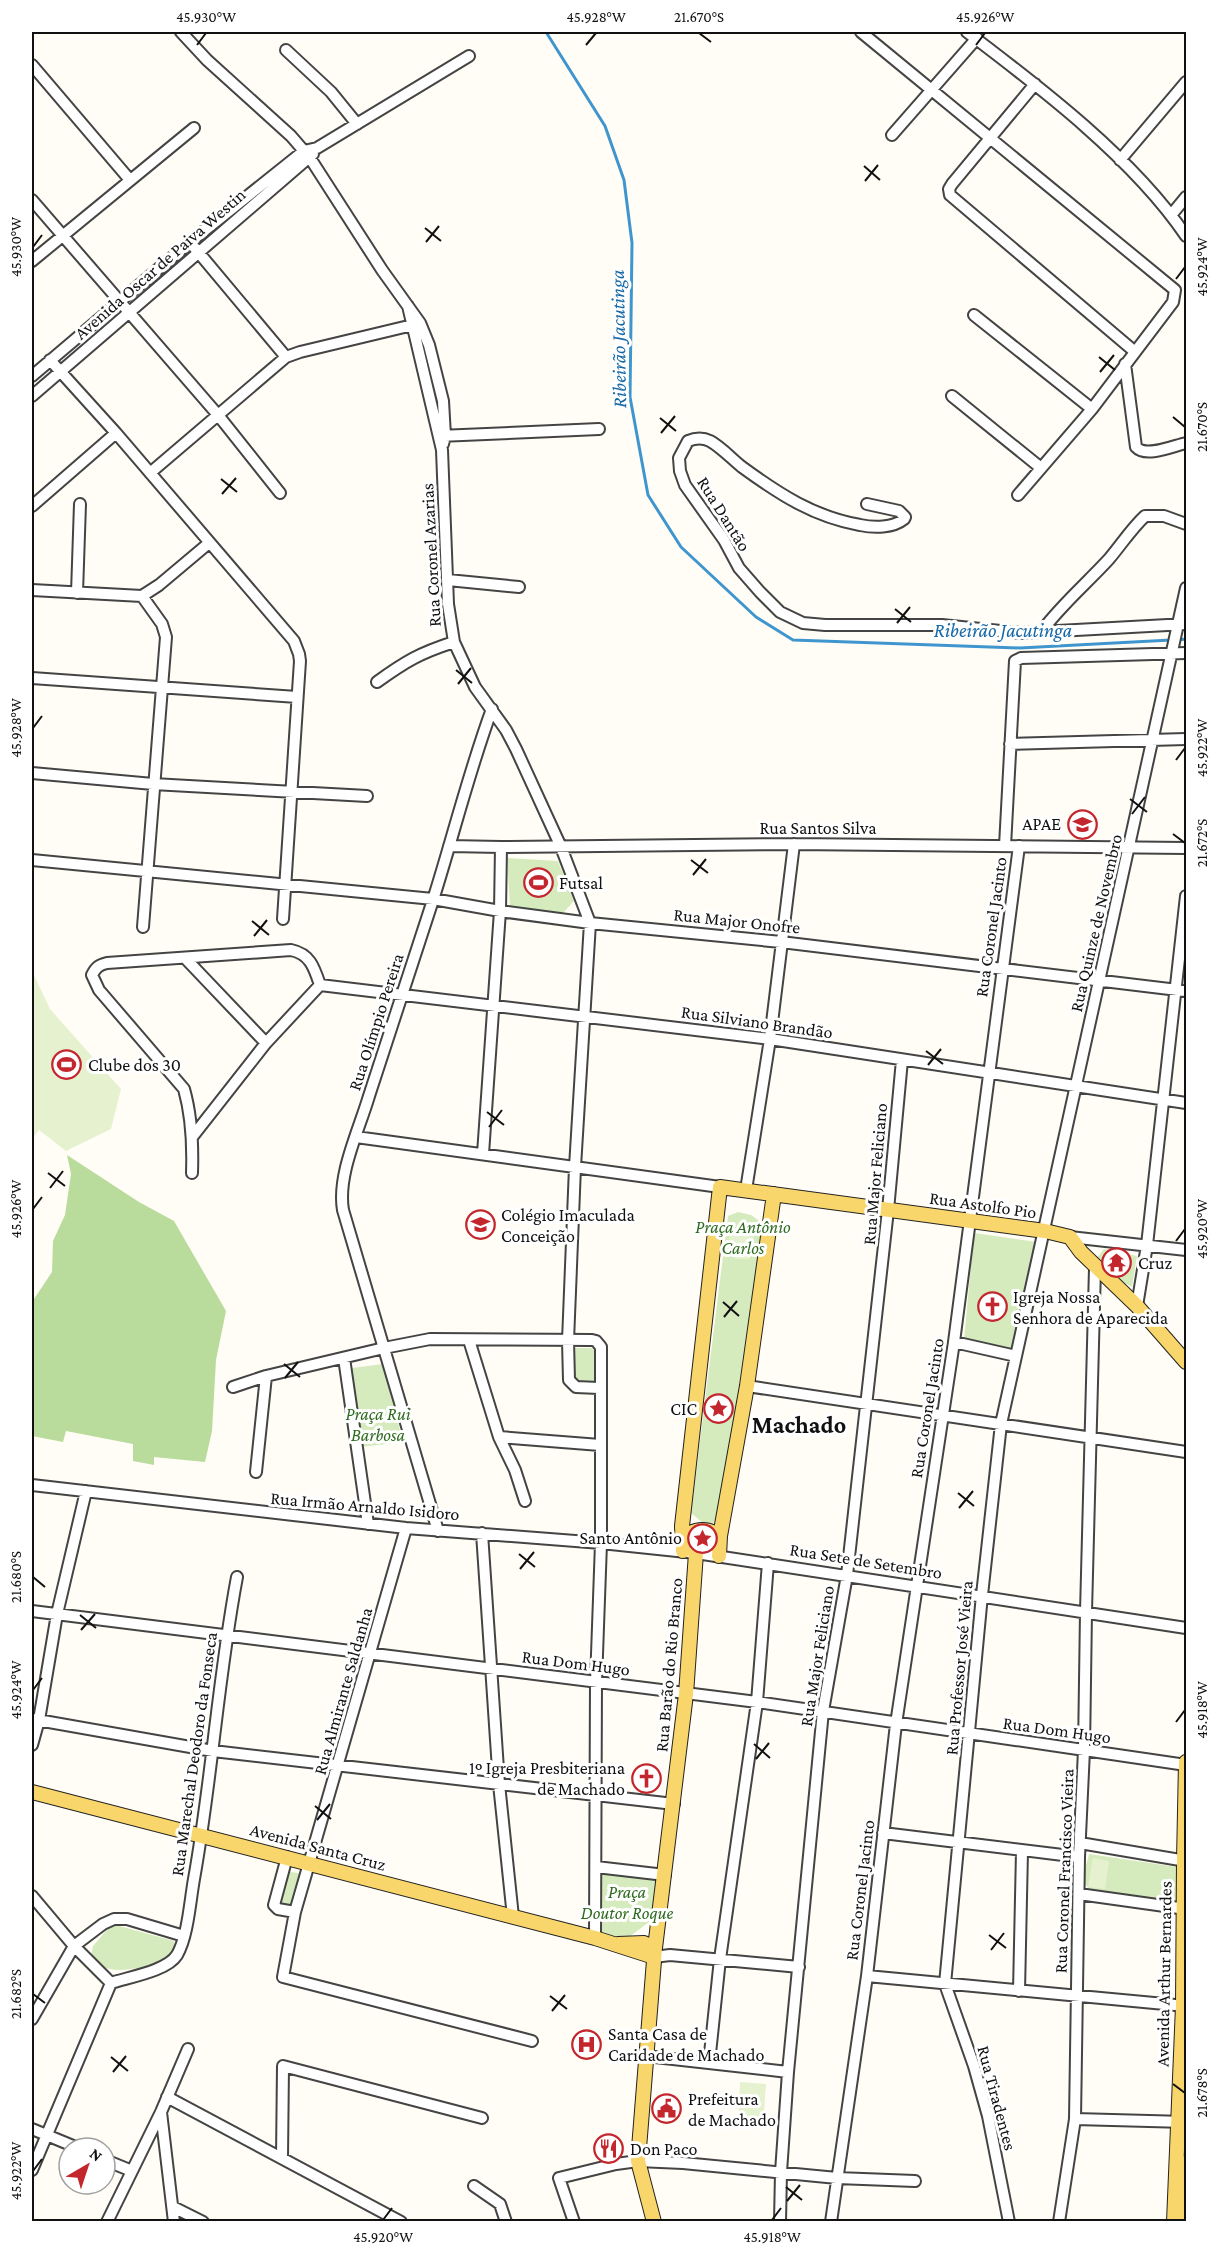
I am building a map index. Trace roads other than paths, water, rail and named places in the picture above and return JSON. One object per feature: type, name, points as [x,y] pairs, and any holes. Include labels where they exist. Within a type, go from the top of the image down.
[{"type":"main road","points":[[687,1547],[682,1526],[720,1187],[774,1194],[747,1386],[720,1536],[719,1556]]},
{"type":"main road","name":"Rua Astolfo Pio","points":[[774,1194],[1045,1231],[1070,1237]]},
{"type":"main road","points":[[1070,1237],[1095,1268],[1137,1306],[1186,1362]]},
{"type":"main road","points":[[687,1547],[691,1531],[702,1529],[720,1536]]},
{"type":"main road","name":"Rua Barão do Rio Branco","points":[[650,1951],[658,1923],[686,1694],[687,1547]]},
{"type":"main road","name":"Avenida Arthur Bernardes","points":[[1174,2222],[1183,2122],[1186,1764]]},
{"type":"main road","name":"Avenida Santa Cruz","points":[[32,1792],[595,1938]]},
{"type":"main road","points":[[595,1938],[616,1945],[650,1951],[654,1983],[638,2161],[654,2222]]},
{"type":"main road","points":[[1184,2222],[1186,2163]]},
{"type":"street","name":"Rua Coronel Azarias","points":[[181,32],[207,60],[307,154],[408,306],[416,324],[442,436],[448,604],[454,642],[475,687],[492,709],[516,749],[561,847],[590,922]]},
{"type":"street","points":[[861,32],[1173,287],[1175,293],[1173,302],[1092,409],[1018,495]]},
{"type":"street","points":[[892,135],[933,90],[972,35],[1035,84],[1120,160],[1172,214],[1186,236]]},
{"type":"street","points":[[286,50],[308,68],[357,124]]},
{"type":"street","points":[[307,154],[469,56]]},
{"type":"street","points":[[32,65],[130,180]]},
{"type":"street","points":[[1120,160],[1186,82]]},
{"type":"street","points":[[1035,84],[952,184],[949,189],[950,195],[1134,351]]},
{"type":"street","points":[[32,261],[194,128]]},
{"type":"street","name":"Avenida Oscar de Paiva Westin","points":[[32,376],[190,243],[307,154]]},
{"type":"street","name":"Avenida Oscar de Paiva Westin","points":[[32,396],[307,154]]},
{"type":"street","points":[[1172,214],[1186,197]]},
{"type":"street","points":[[32,200],[218,415],[280,493]]},
{"type":"street","points":[[190,243],[286,357]]},
{"type":"street","points":[[974,315],[1092,409]]},
{"type":"street","points":[[150,474],[286,357],[416,324]]},
{"type":"street","points":[[50,360],[116,433],[297,647],[300,662],[283,919]]},
{"type":"street","points":[[1125,364],[1138,450],[1145,452],[1186,443]]},
{"type":"street","points":[[952,396],[1041,468]]},
{"type":"street","points":[[442,436],[599,429]]},
{"type":"street","points":[[32,506],[116,433]]},
{"type":"street","name":"Rua Dantão","points":[[867,504],[899,511],[905,517],[896,524],[870,527],[818,515],[795,504],[766,485],[710,441],[697,437],[688,441],[679,458],[680,471],[685,485],[724,540],[739,568],[780,612],[803,623],[825,625],[942,625],[1008,632],[1041,632]]},
{"type":"street","points":[[77,593],[80,504]]},
{"type":"street","points":[[1041,632],[1059,607],[1109,559],[1135,525],[1145,516],[1164,516],[1186,524]]},
{"type":"street","points":[[32,590],[142,596],[159,585],[209,543]]},
{"type":"street","points":[[448,580],[519,587]]},
{"type":"street","name":"Rua Quinze de Novembro","points":[[1016,1356],[1153,739],[1181,626],[1186,588]]},
{"type":"street","points":[[142,596],[165,631],[143,927]]},
{"type":"street","points":[[1041,632],[1181,626]]},
{"type":"street","points":[[377,682],[408,659],[454,642]]},
{"type":"street","points":[[1173,651],[1186,653]]},
{"type":"street","name":"Rua Coronel Jacinto","points":[[1005,846],[1015,661],[1021,658],[1173,651]]},
{"type":"street","points":[[32,678],[297,697]]},
{"type":"street","name":"Rua Olímpio Pereira","points":[[384,1348],[341,1197],[342,1185],[433,899],[478,745],[492,709]]},
{"type":"street","points":[[1010,744],[1186,739]]},
{"type":"street","points":[[32,774],[153,784],[367,796]]},
{"type":"street","points":[[746,1190],[770,1039],[794,844]]},
{"type":"street","name":"Rua Santos Silva","points":[[449,846],[794,844],[1186,848]]},
{"type":"street","name":"Rua Coronel Jacinto","points":[[831,2222],[867,1976],[896,1724],[954,1342],[1018,846]]},
{"type":"street","points":[[483,1154],[500,911],[501,847]]},
{"type":"street","name":"Rua Major Onofre","points":[[32,860],[147,873],[433,899],[500,911],[781,942],[1181,991]]},
{"type":"street","points":[[1137,1306],[1147,1245],[1163,1100],[1181,991],[1186,896]]},
{"type":"street","points":[[590,922],[575,1167],[568,1341],[569,1380],[572,1385],[599,1388]]},
{"type":"street","points":[[192,1173],[193,1136],[184,1089],[99,990],[92,975],[100,965],[107,963],[291,950],[300,952],[309,958],[320,985],[266,1043],[193,1136]]},
{"type":"street","points":[[185,958],[266,1043]]},
{"type":"street","name":"Rua Silviano Brandão","points":[[320,985],[403,993],[493,1007],[583,1015],[770,1039],[1186,1103]]},
{"type":"street","name":"Rua Major Feliciano","points":[[780,2222],[788,2072],[823,1712],[847,1575],[868,1404],[902,1060]]},
{"type":"street","points":[[356,1137],[720,1187]]},
{"type":"street","name":"Rua Astolfo Pio","points":[[1070,1237],[1186,1250]]},
{"type":"street","name":"Rua Coronel Francisco Vieira","points":[[1059,2222],[1075,2119],[1079,1857],[1084,1750],[1095,1268]]},
{"type":"street","points":[[232,1387],[266,1376],[384,1348],[430,1340],[592,1340],[601,1347],[599,1388],[601,1543],[596,1682],[595,1938]]},
{"type":"street","points":[[469,1340],[499,1437],[515,1470],[525,1501]]},
{"type":"street","points":[[954,1342],[1016,1356]]},
{"type":"street","points":[[384,1348],[438,1530]]},
{"type":"street","name":"Rua Professor José Vieira","points":[[945,1984],[982,1595],[1001,1424],[1016,1356]]},
{"type":"street","points":[[344,1358],[368,1524]]},
{"type":"street","points":[[256,1472],[266,1376]]},
{"type":"street","points":[[747,1386],[1186,1452]]},
{"type":"street","points":[[499,1437],[600,1445]]},
{"type":"street","name":"Rua Irmão Arnaldo Isidoro","points":[[32,1485],[406,1528],[601,1543],[687,1547]]},
{"type":"street","points":[[32,1745],[57,1614],[86,1491]]},
{"type":"street","name":"Rua Almirante Saldanha","points":[[406,1528],[295,1912],[283,1977],[532,2041]]},
{"type":"street","points":[[482,1533],[499,1784],[513,1917]]},
{"type":"street","points":[[687,1547],[719,1556]]},
{"type":"street","name":"Rua Sete de Setembro","points":[[719,1556],[1186,1628]]},
{"type":"street","points":[[709,2063],[720,1959],[757,1702],[768,1563]]},
{"type":"street","name":"Rua Marechal Deodoro da Fonseca","points":[[111,1983],[166,1966],[178,1954],[184,1936],[202,1836],[226,1635],[237,1577]]},
{"type":"street","name":"Rua Dom Hugo","points":[[32,1611],[757,1702],[896,1724],[1186,1764]]},
{"type":"street","points":[[35,1720],[213,1751],[597,1797],[674,1804]]},
{"type":"street","points":[[883,1833],[1079,1857]]},
{"type":"street","points":[[1080,1843],[1185,1861]]},
{"type":"street","points":[[1019,1991],[1022,1851]]},
{"type":"street","points":[[287,1857],[274,1905],[278,1909],[295,1912]]},
{"type":"street","points":[[596,1867],[664,1875]]},
{"type":"street","points":[[1079,1894],[1185,1909]]},
{"type":"street","points":[[32,1896],[74,1946],[111,1983],[32,2170]]},
{"type":"street","points":[[32,2019],[74,1946],[103,1924],[114,1919],[127,1919],[184,1936]]},
{"type":"street","points":[[650,1951],[670,1955],[799,1967]]},
{"type":"street","points":[[867,1976],[1185,2006]]},
{"type":"street","name":"Rua Tiradentes","points":[[945,1984],[974,2066],[988,2116],[1009,2222]]},
{"type":"street","points":[[107,2222],[161,2112],[188,2049]]},
{"type":"street","points":[[646,2056],[788,2072]]},
{"type":"street","points":[[282,2158],[283,2066],[482,2118]]},
{"type":"street","points":[[167,2097],[401,2222]]},
{"type":"street","points":[[161,2112],[174,2222]]},
{"type":"street","points":[[1075,2119],[1183,2122]]},
{"type":"street","points":[[32,2128],[57,2139]]},
{"type":"street","points":[[573,2222],[559,2178],[638,2161],[837,2178],[915,2181]]},
{"type":"street","points":[[117,2165],[132,2171]]},
{"type":"street","points":[[474,2186],[500,2204],[506,2222]]},
{"type":"street","points":[[173,2207],[203,2222]]},
{"type":"waterway","name":"Ribeirão Jacutinga","points":[[546,32],[605,126],[624,180],[632,243],[630,397],[648,495],[681,547],[756,617],[793,640],[1020,648],[1171,640]]},
{"type":"waterway","name":"Ribeirão Jacutinga","points":[[1177,640],[1186,639]]},
{"type":"place","name":"APAE","points":[[1082,824]]},
{"type":"place","name":"Futsal","points":[[538,883]]},
{"type":"place","name":"Clube dos 30","points":[[67,1065]]},
{"type":"place","name":"Colégio Imaculada Conceição","points":[[480,1225]]},
{"type":"place","name":"Cruz","points":[[1117,1263]]},
{"type":"place","name":"Igreja Nossa Senhora de Aparecida","points":[[992,1307]]},
{"type":"place","name":"CIC","points":[[718,1409]]},
{"type":"place","name":"Santo Antônio","points":[[703,1538]]},
{"type":"place","name":"1º Igreja Presbiteriana de Machado","points":[[646,1778]]},
{"type":"place","name":"Santa Casa de Caridade de Machado","points":[[587,2044]]},
{"type":"place","name":"Prefeitura de Machado","points":[[667,2109]]},
{"type":"place","name":"Don Paco","points":[[609,2149]]},
{"type":"district","name":"Machado","points":[[799,1424]]},
{"type":"park label","name":"Praça Antônio Carlos","points":[[743,1237]]},
{"type":"park label","name":"Praça Rui Barbosa","points":[[378,1424]]},
{"type":"park label","name":"Praça Doutor Roque","points":[[627,1902]]}]
